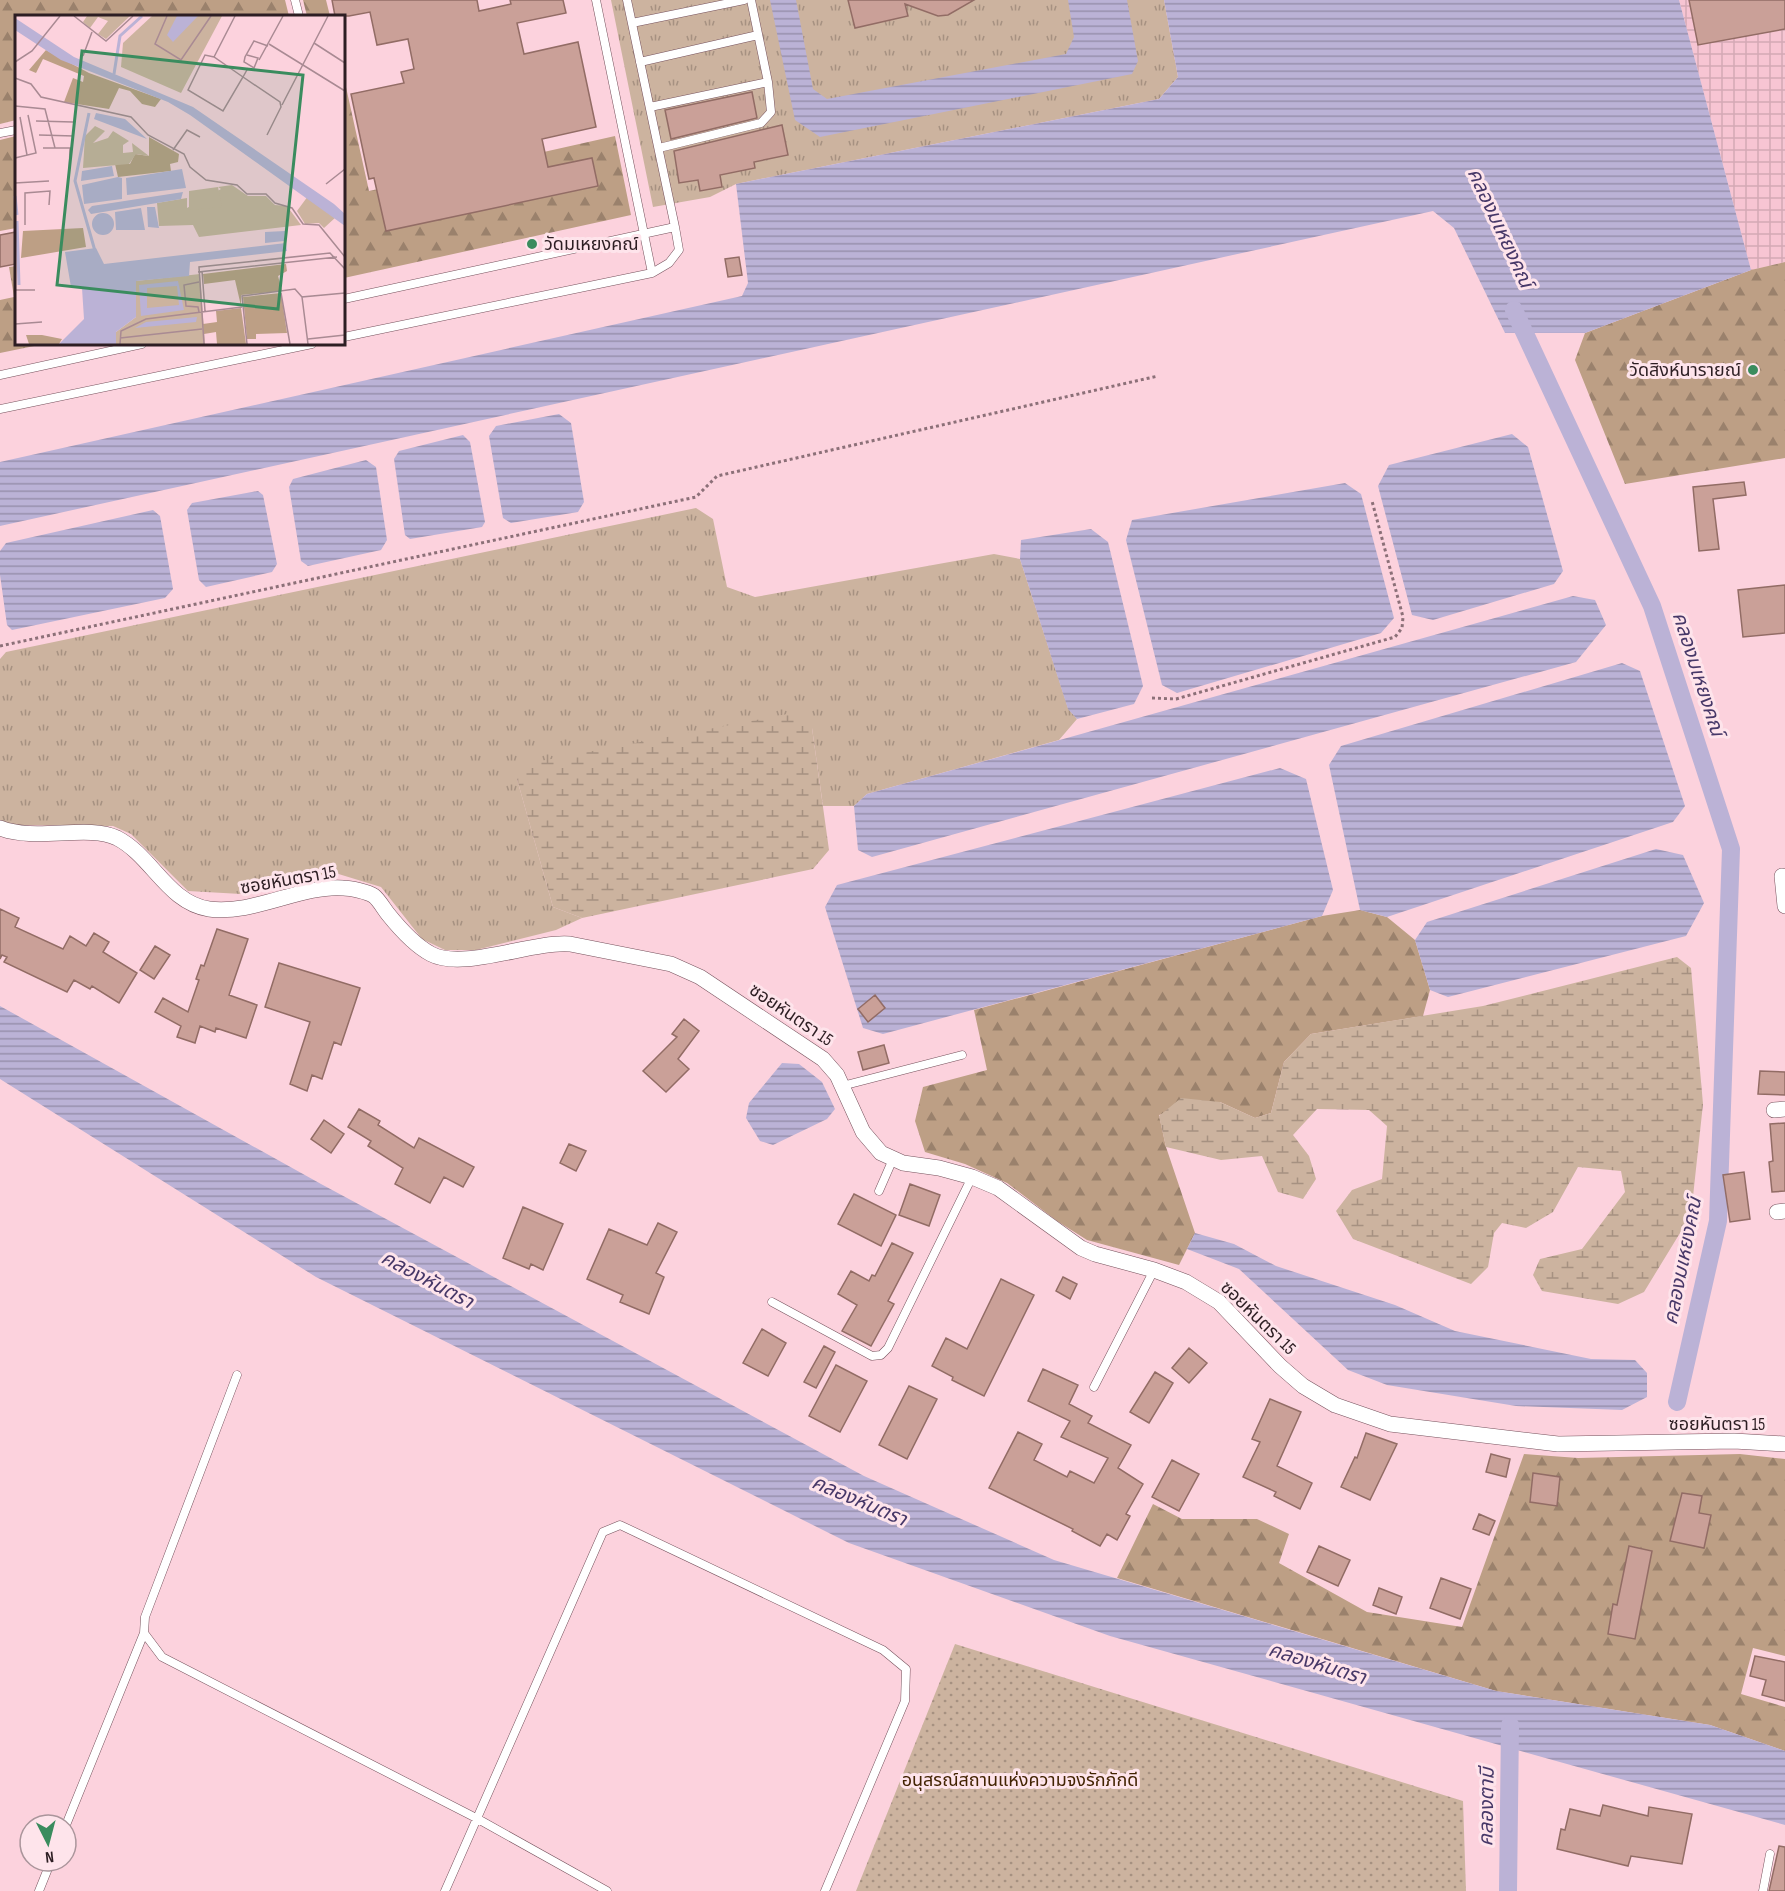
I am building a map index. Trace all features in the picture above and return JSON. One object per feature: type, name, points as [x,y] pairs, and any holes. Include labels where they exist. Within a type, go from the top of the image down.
[{"type":"street","name":"ซอยหันตรา 15","points":[[0,828],[22,834],[97,833],[116,838],[133,851],[181,898],[193,906],[234,909],[325,889],[344,888],[373,896],[402,932],[432,955],[454,959],[477,957],[556,943],[671,964],[700,977],[823,1059],[837,1075],[863,1132],[881,1153],[903,1163],[939,1168],[972,1177],[998,1188],[1081,1248],[1186,1282],[1219,1302],[1280,1366],[1303,1386],[1335,1405],[1390,1424],[1558,1444],[1734,1441],[1785,1444]]},
{"type":"street","points":[[1782,876],[1785,906]]},
{"type":"lane","points":[[295,0],[299,15]]},
{"type":"lane","points":[[596,0],[651,273]]},
{"type":"lane","points":[[345,337],[651,273],[669,263],[679,250],[627,0]]},
{"type":"lane","points":[[632,23],[744,0]]},
{"type":"lane","points":[[659,148],[761,123],[771,112],[768,82],[751,0]]},
{"type":"lane","points":[[640,62],[758,35]]},
{"type":"lane","points":[[650,107],[768,82]]},
{"type":"lane","points":[[0,133],[15,130]]},
{"type":"lane","points":[[345,299],[675,227]]},
{"type":"lane","points":[[0,375],[137,345]]},
{"type":"lane","points":[[0,409],[307,345]]},
{"type":"lane","points":[[842,1086],[962,1055]]},
{"type":"lane","points":[[879,1191],[893,1159]]},
{"type":"lane","points":[[772,1302],[872,1356],[881,1355],[888,1348],[972,1177]]},
{"type":"lane","points":[[1094,1388],[1154,1270]]},
{"type":"lane","points":[[71,1813],[144,1633],[145,1617],[237,1375]]},
{"type":"lane","points":[[446,1891],[603,1532],[620,1525],[883,1650],[906,1669],[905,1701],[825,1891]]},
{"type":"lane","points":[[144,1633],[162,1657],[478,1819],[607,1891]]},
{"type":"lane","points":[[1762,1891],[1770,1854]]},
{"type":"lane","points":[[39,1891],[46,1873]]},
{"type":"path","points":[[0,646],[696,497],[717,476],[1158,375]]},
{"type":"path","points":[[1152,698],[1176,699],[1395,637],[1402,628],[1403,617],[1372,501]]},
{"type":"shaded area","points":[[1679,0],[1785,0],[1785,262],[1751,270]]},
{"type":"green space","points":[[0,0],[285,0],[289,15],[15,15],[15,120],[0,124]]},
{"type":"green space","points":[[303,0],[326,0],[330,15],[307,15]]},
{"type":"green space","points":[[611,0],[1164,0],[1178,77],[1159,99],[736,184],[710,197],[653,207]]},
{"type":"green space","points":[[345,83],[369,191],[615,136],[631,215],[345,278]]},
{"type":"green space","points":[[15,136],[15,228],[0,231],[0,140]]},
{"type":"green space","points":[[1785,262],[1785,458],[1625,484],[1575,360],[1585,333],[1751,270]]},
{"type":"green space","points":[[15,266],[15,345],[39,345],[0,353],[0,300],[14,297],[9,267]]},
{"type":"green space","points":[[696,508],[713,519],[727,587],[755,597],[994,554],[1020,559],[1068,708],[1077,719],[1059,740],[867,794],[854,806],[823,806],[812,728],[517,779],[553,907],[582,918],[556,930],[476,950],[445,950],[422,939],[381,887],[332,872],[241,894],[188,891],[131,834],[113,826],[12,825],[0,820],[0,659],[6,652]]},
{"type":"green space","points":[[798,712],[812,728],[829,850],[813,869],[582,918],[553,907],[517,779],[530,763]]},
{"type":"green space","points":[[1360,910],[1387,917],[1415,940],[1430,990],[1423,1016],[1311,1034],[1284,1062],[1271,1113],[1255,1118],[1220,1102],[1159,1115],[1166,1147],[1195,1233],[1179,1265],[1087,1240],[1057,1221],[1007,1183],[965,1164],[925,1152],[915,1121],[923,1087],[987,1070],[974,1010],[1322,916]]},
{"type":"green space","points":[[1677,957],[1691,968],[1703,1104],[1691,1215],[1644,1292],[1618,1304],[1542,1291],[1533,1275],[1540,1259],[1582,1249],[1625,1192],[1621,1171],[1578,1167],[1553,1212],[1526,1228],[1502,1223],[1494,1233],[1488,1267],[1471,1284],[1353,1239],[1336,1211],[1352,1190],[1382,1179],[1387,1126],[1369,1110],[1317,1109],[1293,1135],[1309,1156],[1316,1179],[1303,1199],[1278,1192],[1262,1156],[1221,1160],[1166,1147],[1159,1116],[1181,1098],[1220,1102],[1255,1118],[1271,1113],[1284,1062],[1311,1034],[1483,1006]]},
{"type":"green space","points":[[1524,1454],[1578,1458],[1740,1454],[1785,1459],[1785,1656],[1753,1648],[1741,1694],[1785,1707],[1785,1751],[1710,1725],[1496,1691],[1117,1578],[1153,1504],[1182,1519],[1257,1519],[1289,1534],[1279,1563],[1367,1612],[1462,1627]]},
{"type":"green space","name":"อนุสรณ์สถานแห่งความจงรักภักดี","points":[[955,1644],[1463,1801],[1466,1891],[856,1891]]},
{"type":"water","points":[[770,0],[796,0],[813,89],[827,99],[1066,54],[1074,37],[1068,0],[1127,0],[1138,61],[1132,74],[820,137],[795,120]]},
{"type":"water","points":[[1164,0],[1679,0],[1751,270],[1585,333],[1505,333],[1454,228],[1433,211],[0,526],[0,462],[742,296],[748,283],[736,184],[1159,99],[1178,77]]},
{"type":"water","points":[[559,414],[571,423],[584,502],[578,512],[511,523],[503,518],[489,436],[496,426]]},
{"type":"water","points":[[1512,434],[1528,447],[1563,571],[1554,584],[1433,620],[1412,615],[1378,486],[1389,465]]},
{"type":"water","points":[[463,435],[470,442],[485,522],[482,527],[410,539],[405,535],[394,459],[399,451]]},
{"type":"water","points":[[366,460],[376,467],[387,540],[381,550],[308,566],[301,561],[289,487],[293,479]]},
{"type":"water","points":[[1345,483],[1361,494],[1394,618],[1381,633],[1177,693],[1162,685],[1126,540],[1132,520]]},
{"type":"water","points":[[258,491],[263,495],[277,564],[272,572],[206,587],[199,580],[187,510],[192,503]]},
{"type":"water","points":[[153,510],[160,516],[173,589],[165,598],[12,630],[7,625],[0,575],[0,551],[6,543]]},
{"type":"water","points":[[1091,529],[1108,542],[1143,686],[1134,704],[1077,719],[1068,709],[1020,559],[1021,540]]},
{"type":"water","points":[[1573,596],[1595,600],[1606,625],[1576,662],[872,857],[858,850],[854,806],[867,794]]},
{"type":"water","points":[[1622,663],[1640,671],[1685,806],[1673,822],[1387,917],[1360,910],[1329,765],[1341,746]]},
{"type":"water","points":[[1280,768],[1306,779],[1333,890],[1322,916],[883,1034],[863,1028],[825,907],[837,885]]},
{"type":"water","points":[[1656,849],[1683,855],[1704,903],[1686,936],[1448,997],[1430,990],[1415,940],[1427,922]]},
{"type":"water","name":"คลองหันตรา","points":[[0,1006],[321,1184],[864,1476],[1054,1560],[1496,1691],[1710,1725],[1785,1751],[1785,1825],[1110,1636],[849,1543],[316,1277],[0,1079]]},
{"type":"water","points":[[782,1063],[799,1064],[822,1082],[835,1109],[827,1119],[773,1145],[760,1141],[746,1118],[749,1103]]},
{"type":"water","points":[[1195,1233],[1234,1244],[1276,1266],[1395,1305],[1455,1331],[1591,1359],[1635,1360],[1647,1373],[1647,1397],[1622,1410],[1516,1406],[1387,1385],[1348,1370],[1239,1269],[1187,1249]]},
{"type":"building","points":[[332,0],[477,0],[479,11],[511,4],[510,0],[563,0],[566,13],[517,23],[524,54],[578,42],[596,127],[542,139],[548,167],[592,158],[598,186],[386,231],[374,178],[369,179],[351,94],[404,83],[401,72],[414,69],[408,39],[377,45],[370,12],[349,16],[335,15]]},
{"type":"building","points":[[848,0],[974,0],[948,15],[938,16],[905,4],[908,16],[855,28]]},
{"type":"building","points":[[1689,0],[1785,0],[1785,29],[1698,45]]},
{"type":"building","points":[[752,92],[757,118],[671,139],[665,110]]},
{"type":"building","points":[[782,125],[788,155],[754,162],[755,168],[720,175],[722,187],[700,191],[698,180],[679,183],[674,151]]},
{"type":"building","points":[[15,232],[15,264],[0,267],[0,235]]},
{"type":"building","points":[[739,257],[742,275],[728,277],[725,259]]},
{"type":"building","points":[[1744,482],[1746,495],[1713,499],[1719,549],[1699,551],[1693,487]]},
{"type":"building","points":[[1785,585],[1785,633],[1743,637],[1738,590]]},
{"type":"building","points":[[0,909],[19,918],[15,927],[63,949],[70,936],[86,946],[94,933],[109,942],[103,952],[137,973],[119,1003],[92,986],[90,989],[74,980],[67,992],[4,962],[7,957],[2,955],[0,959]]},
{"type":"building","points":[[217,929],[248,939],[229,995],[257,1005],[246,1038],[216,1028],[215,1032],[200,1026],[195,1043],[177,1037],[181,1026],[155,1012],[163,998],[188,1012],[199,980],[196,979],[201,965],[204,966]]},
{"type":"building","points":[[155,946],[170,955],[154,979],[140,970]]},
{"type":"building","points":[[279,963],[360,988],[341,1045],[334,1042],[322,1079],[312,1075],[307,1091],[290,1084],[310,1022],[265,1007]]},
{"type":"building","points":[[875,995],[885,1008],[868,1022],[858,1009]]},
{"type":"building","points":[[684,1019],[699,1031],[678,1059],[689,1069],[666,1092],[643,1071],[677,1037],[672,1034]]},
{"type":"building","points":[[884,1045],[889,1063],[863,1070],[858,1052]]},
{"type":"building","points":[[1760,1071],[1785,1072],[1785,1095],[1758,1094]]},
{"type":"building","points":[[359,1109],[380,1121],[378,1125],[414,1148],[419,1138],[474,1167],[463,1187],[444,1177],[430,1203],[395,1184],[403,1168],[368,1146],[371,1141],[348,1127]]},
{"type":"building","points":[[324,1120],[344,1134],[331,1153],[311,1139]]},
{"type":"building","points":[[1785,1123],[1785,1191],[1772,1192],[1769,1162],[1773,1161],[1770,1124]]},
{"type":"building","points":[[569,1144],[586,1151],[576,1171],[560,1163]]},
{"type":"building","points":[[1744,1172],[1750,1219],[1730,1222],[1723,1175]]},
{"type":"building","points":[[910,1184],[940,1195],[929,1226],[899,1215]]},
{"type":"building","points":[[854,1194],[896,1215],[881,1246],[838,1224]]},
{"type":"building","points":[[523,1207],[563,1224],[543,1270],[531,1264],[529,1269],[503,1258]]},
{"type":"building","points":[[658,1223],[677,1232],[656,1273],[664,1277],[649,1314],[620,1302],[623,1295],[587,1279],[609,1229],[647,1245]]},
{"type":"building","points":[[892,1243],[913,1253],[888,1301],[894,1304],[871,1346],[842,1331],[857,1305],[838,1294],[851,1271],[869,1281],[872,1275],[875,1276]]},
{"type":"building","points":[[1063,1277],[1077,1284],[1070,1299],[1056,1291]]},
{"type":"building","points":[[1001,1279],[1034,1295],[984,1396],[952,1380],[953,1377],[932,1366],[946,1338],[967,1349]]},
{"type":"building","points":[[762,1329],[786,1343],[768,1376],[743,1363]]},
{"type":"building","points":[[824,1346],[835,1352],[816,1388],[804,1382]]},
{"type":"building","points":[[1189,1348],[1207,1363],[1189,1383],[1172,1368]]},
{"type":"building","points":[[836,1365],[867,1381],[840,1432],[809,1416]]},
{"type":"building","points":[[1043,1369],[1078,1385],[1069,1404],[1092,1416],[1088,1423],[1131,1445],[1118,1468],[1143,1484],[1126,1514],[1130,1516],[1117,1540],[1107,1534],[1100,1546],[1072,1531],[1073,1529],[989,1488],[1018,1432],[1042,1444],[1034,1460],[1067,1477],[1070,1471],[1094,1483],[1108,1458],[1061,1437],[1070,1421],[1028,1401]]},
{"type":"building","points":[[1155,1372],[1173,1383],[1149,1423],[1130,1412]]},
{"type":"building","points":[[909,1386],[937,1399],[907,1459],[879,1445]]},
{"type":"building","points":[[1270,1399],[1301,1412],[1277,1466],[1312,1483],[1300,1509],[1274,1496],[1276,1492],[1243,1477],[1260,1442],[1252,1439]]},
{"type":"building","points":[[1366,1433],[1397,1444],[1370,1500],[1341,1487],[1355,1457],[1357,1458]]},
{"type":"building","points":[[1491,1454],[1510,1459],[1506,1477],[1486,1472]]},
{"type":"building","points":[[1172,1460],[1199,1474],[1179,1511],[1152,1497]]},
{"type":"building","points":[[1533,1473],[1560,1477],[1557,1506],[1530,1502]]},
{"type":"building","points":[[1682,1493],[1702,1496],[1699,1513],[1711,1515],[1704,1548],[1670,1541]]},
{"type":"building","points":[[1479,1514],[1495,1521],[1489,1535],[1473,1529]]},
{"type":"building","points":[[1319,1546],[1350,1560],[1338,1586],[1307,1572]]},
{"type":"building","points":[[1629,1546],[1652,1551],[1635,1639],[1608,1634],[1613,1604],[1617,1605]]},
{"type":"building","points":[[1441,1578],[1471,1589],[1460,1619],[1430,1608]]},
{"type":"building","points":[[1379,1588],[1402,1597],[1396,1614],[1373,1605]]},
{"type":"building","points":[[1755,1656],[1785,1662],[1785,1701],[1762,1695],[1766,1680],[1750,1676]]},
{"type":"building","points":[[1603,1805],[1648,1816],[1649,1807],[1692,1814],[1682,1864],[1631,1856],[1628,1866],[1557,1849],[1561,1829],[1565,1830],[1570,1809],[1600,1816]]},
{"type":"building","points":[[1779,1846],[1785,1847],[1785,1891],[1769,1891]]},
{"type":"waterway","name":"คลองมเหยงคณ์","points":[[1514,310],[1652,606],[1731,849],[1718,1221],[1677,1402]]},
{"type":"waterway","name":"คลองตามี","points":[[1508,1891],[1510,1725]]},
{"type":"place","name":"วัดมเหยงคณ์","points":[[532,244]]},
{"type":"place","name":"วัดสิงห์นารายณ์","points":[[1753,370]]}]
